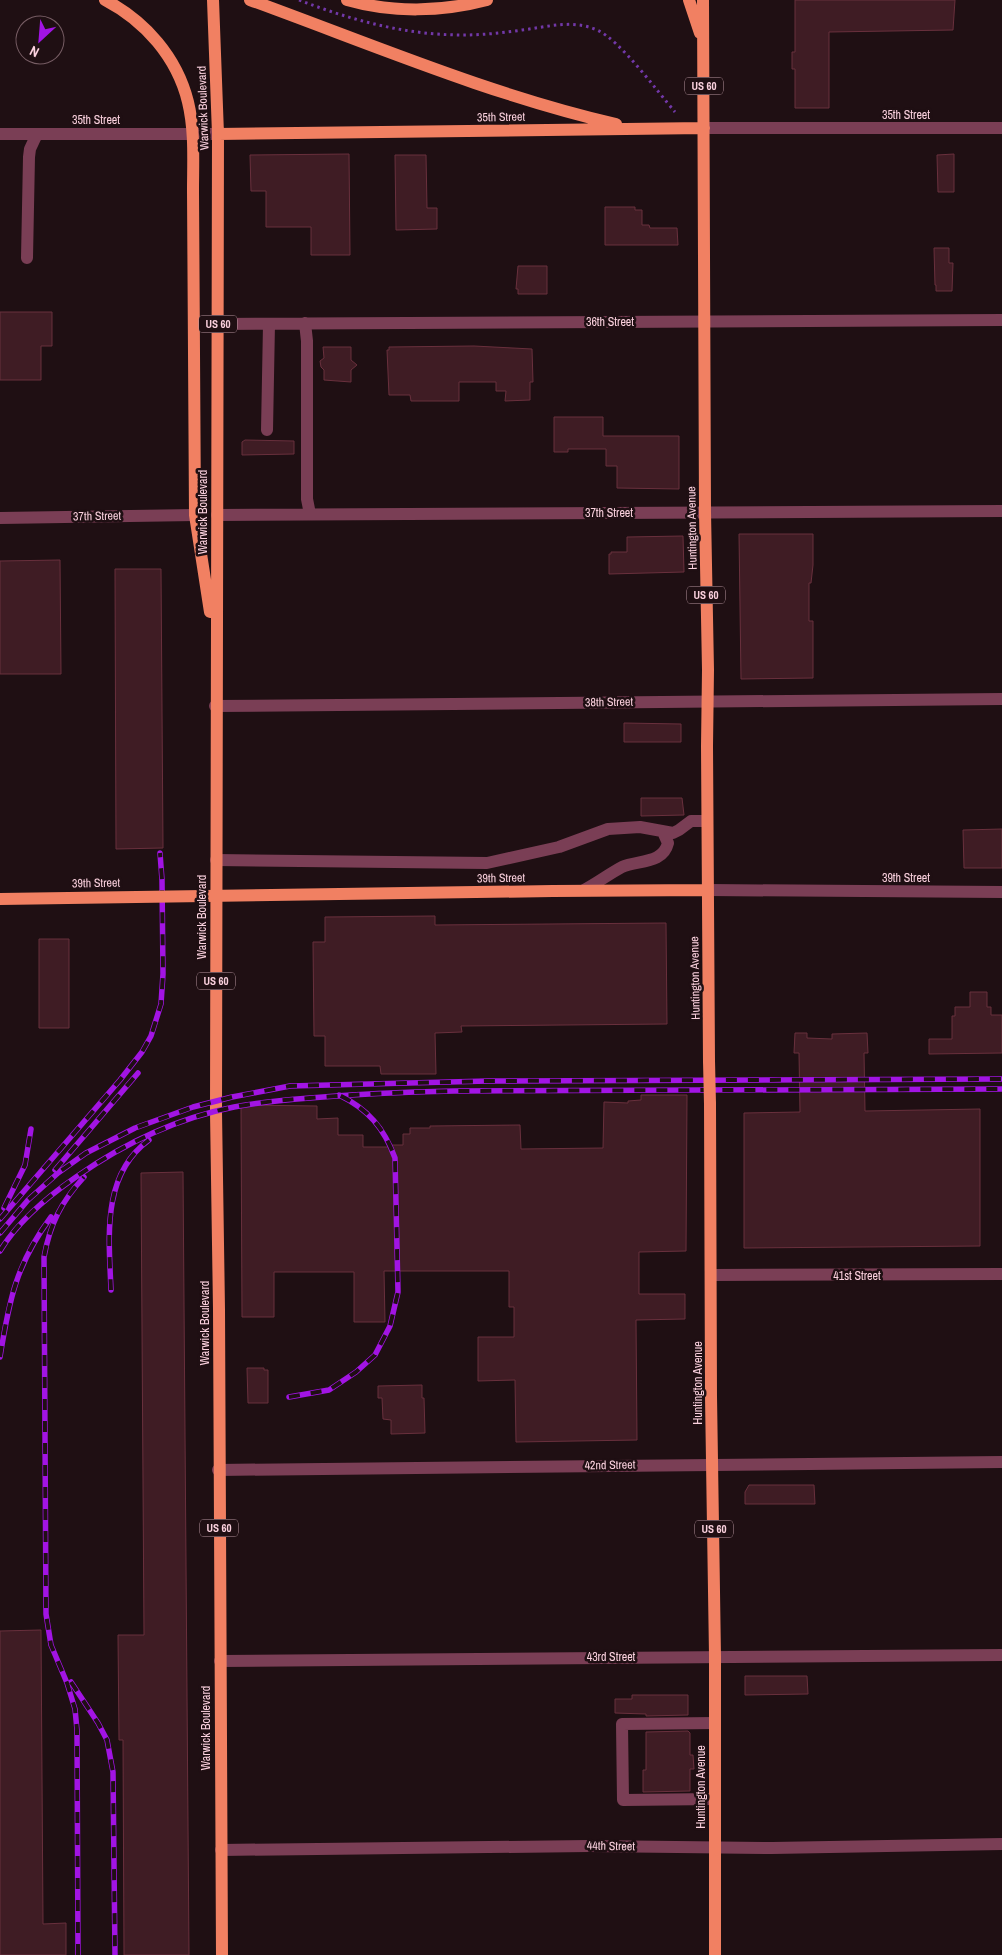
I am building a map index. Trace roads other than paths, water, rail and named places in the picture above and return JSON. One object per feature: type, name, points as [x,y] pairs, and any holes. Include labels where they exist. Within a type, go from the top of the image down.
[{"type":"main road","points":[[105,0],[134,18],[164,51],[178,74],[188,102],[192,128],[193,191],[194,515],[216,648]]},
{"type":"main road","name":"Warwick Boulevard","points":[[213,0],[218,134],[216,860],[222,1955]]},
{"type":"main road","points":[[250,0],[492,90],[572,114],[636,128]]},
{"type":"main road","points":[[347,0],[399,9],[446,8],[487,0]]},
{"type":"main road","points":[[689,0],[704,45]]},
{"type":"main road","name":"Huntington Avenue","points":[[703,0],[705,512],[708,670],[709,1061],[715,1656],[715,1955]]},
{"type":"main road","name":"35th Street","points":[[218,134],[704,128]]},
{"type":"main road","name":"39th Street","points":[[0,899],[584,890],[708,890]]},
{"type":"street","name":"35th Street","points":[[704,128],[1002,128]]},
{"type":"street","name":"35th Street","points":[[0,134],[218,134]]},
{"type":"street","points":[[26,258],[29,158],[30,149],[37,134]]},
{"type":"street","name":"36th Street","points":[[218,324],[1002,320]]},
{"type":"street","points":[[305,323],[307,341],[307,499],[310,514]]},
{"type":"street","points":[[267,430],[269,324]]},
{"type":"street","name":"37th Street","points":[[216,515],[1002,511]]},
{"type":"street","name":"37th Street","points":[[0,518],[194,515]]},
{"type":"street","name":"38th Street","points":[[216,706],[1002,699]]},
{"type":"street","points":[[216,860],[487,863],[559,847],[608,829],[640,827],[673,833],[691,821],[708,821]]},
{"type":"street","points":[[584,890],[619,868],[652,860],[663,853],[668,843],[663,832]]},
{"type":"street","name":"39th Street","points":[[708,890],[1002,892]]},
{"type":"street","name":"41st Street","points":[[712,1275],[1002,1274]]},
{"type":"street","name":"42nd Street","points":[[218,1470],[1002,1462]]},
{"type":"street","name":"43rd Street","points":[[220,1661],[1002,1655]]},
{"type":"street","points":[[715,1723],[622,1724],[623,1800],[715,1799]]},
{"type":"street","name":"44th Street","points":[[221,1850],[584,1846],[715,1848],[903,1847],[1002,1844]]},
{"type":"railway","points":[[0,1219],[120,1080],[142,1052],[151,1036],[161,1004],[163,974],[160,853]]},
{"type":"railway","points":[[55,1170],[138,1073]]},
{"type":"railway","points":[[0,1233],[28,1200],[58,1173],[86,1153],[135,1128],[193,1107],[232,1097],[290,1086],[488,1081],[1002,1079]]},
{"type":"railway","points":[[0,1251],[15,1230],[44,1201],[94,1165],[132,1143],[172,1125],[243,1105],[346,1095],[454,1091],[1002,1089]]},
{"type":"railway","points":[[289,1397],[329,1390],[356,1372],[375,1355],[390,1326],[398,1292],[395,1158],[386,1137],[374,1120],[349,1100],[339,1095]]},
{"type":"railway","points":[[4,1208],[25,1165],[31,1129]]},
{"type":"railway","points":[[111,1290],[109,1229],[115,1189],[123,1171],[134,1154],[149,1140]]},
{"type":"railway","points":[[78,1955],[77,1730],[75,1709],[67,1683],[51,1645],[46,1614],[44,1257],[53,1224],[69,1195],[84,1177]]},
{"type":"railway","points":[[0,1357],[11,1300],[22,1267],[39,1234],[51,1217]]},
{"type":"railway","points":[[71,1682],[107,1740],[113,1772],[115,1955]]}]
